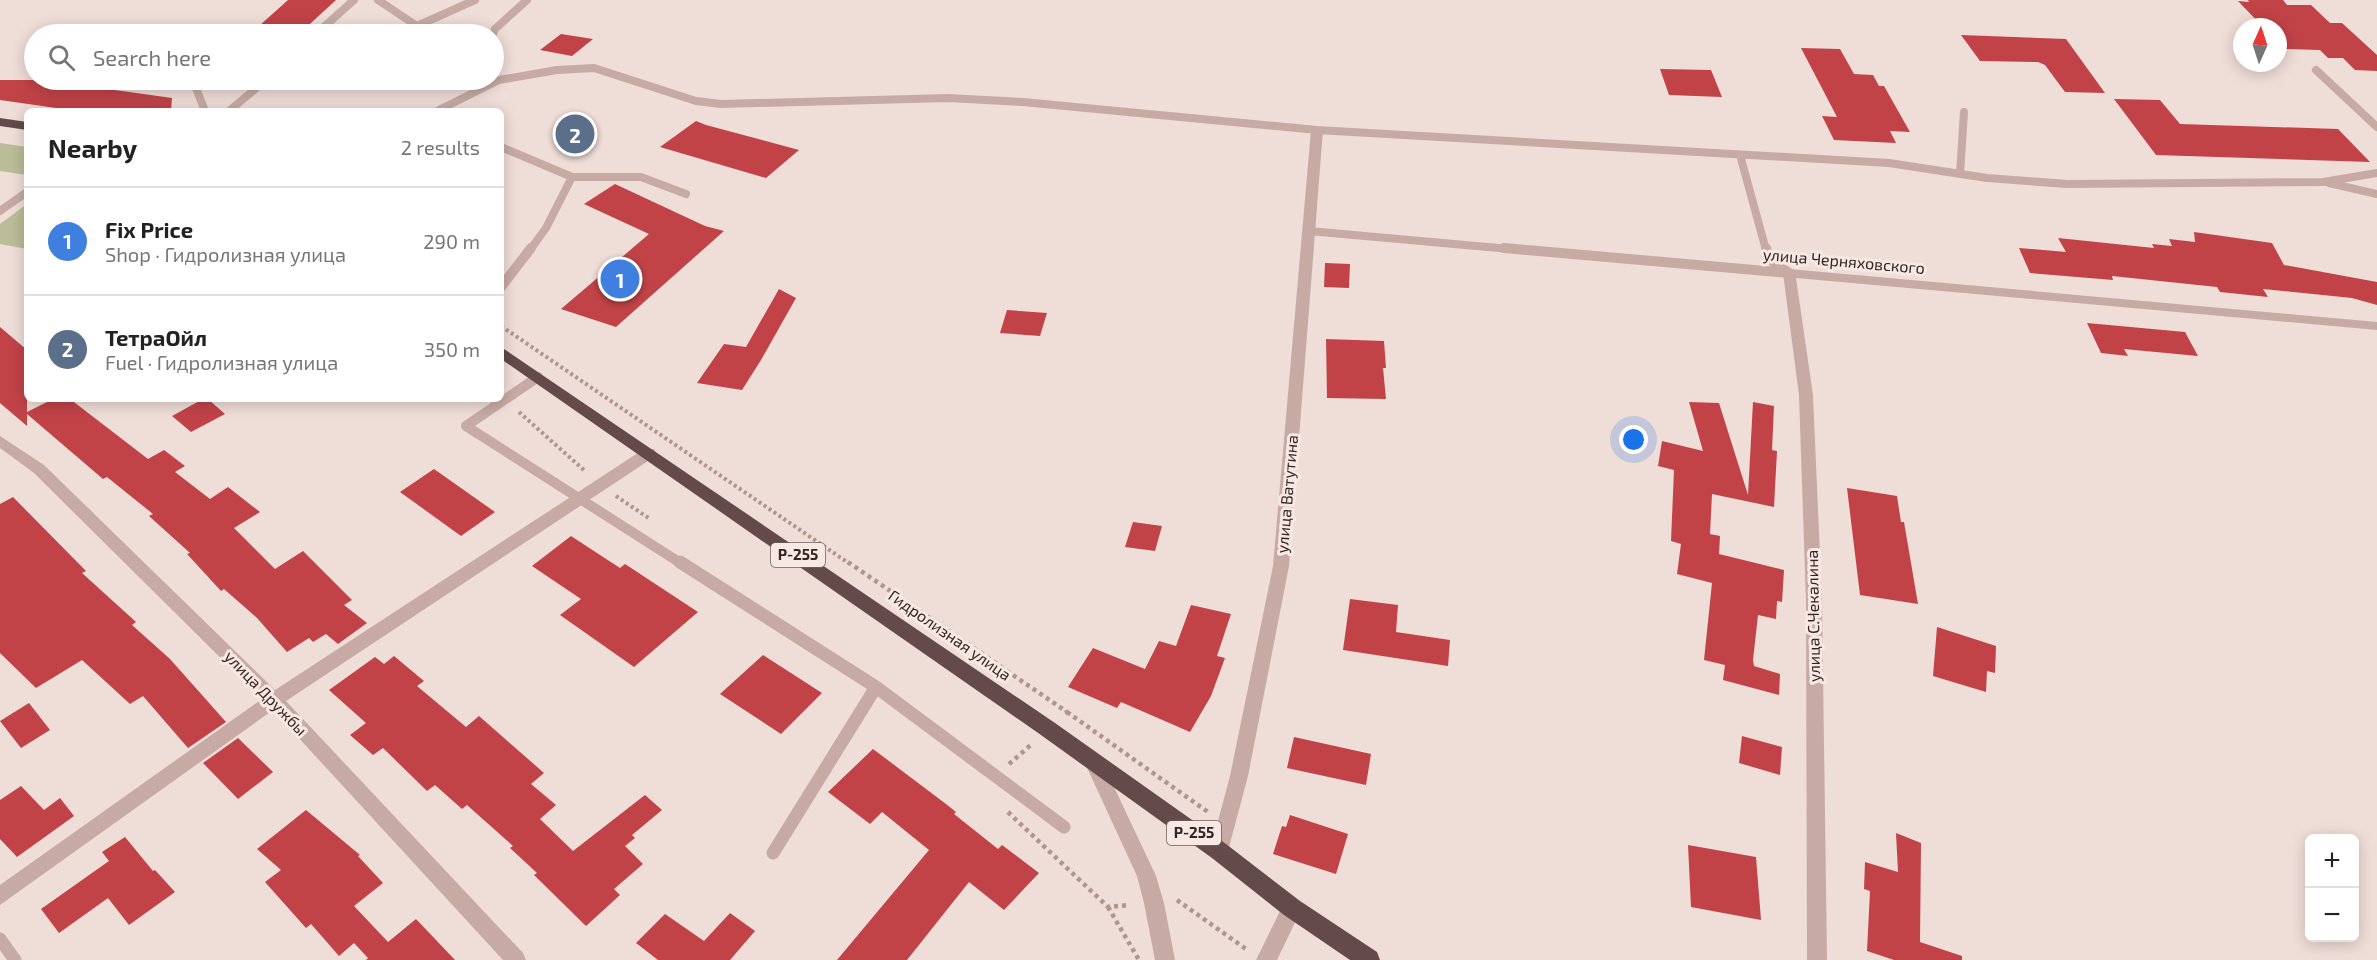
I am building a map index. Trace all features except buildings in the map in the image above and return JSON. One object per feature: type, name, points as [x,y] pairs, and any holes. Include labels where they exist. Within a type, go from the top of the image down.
[{"type":"highway","points":[[0,122],[24,126]]},
{"type":"highway","name":"Гидролизная улица","points":[[504,354],[1093,762],[1219,851],[1292,908],[1369,960]]},
{"type":"street","name":"улица Ватутина","points":[[1219,851],[1239,776],[1281,566],[1317,130]]},
{"type":"street","name":"улица Черняховского","points":[[1789,273],[2377,326]]},
{"type":"street","name":"улица С.Чекалина","points":[[1789,273],[1806,395],[1814,601],[1817,960]]},
{"type":"street","name":"улица Дружбы","points":[[0,441],[39,469],[274,700],[516,960]]},
{"type":"street","points":[[0,896],[274,700],[649,453]]},
{"type":"street","points":[[1093,762],[1146,876],[1154,903],[1165,960]]},
{"type":"street","points":[[1266,960],[1292,908]]},
{"type":"lane","points":[[327,24],[354,0]]},
{"type":"lane","points":[[378,0],[414,24]]},
{"type":"lane","points":[[421,24],[475,0]]},
{"type":"lane","points":[[500,24],[527,0]]},
{"type":"lane","points":[[504,78],[526,74],[594,68],[696,101],[721,104],[948,98],[1023,102],[1317,130],[1889,163],[1960,174],[2067,184],[2323,182],[2377,173]]},
{"type":"lane","points":[[2316,70],[2377,128]]},
{"type":"lane","points":[[197,90],[204,108]]},
{"type":"lane","points":[[233,108],[254,90]]},
{"type":"lane","points":[[443,108],[471,90]]},
{"type":"lane","points":[[1960,174],[1964,112]]},
{"type":"lane","points":[[504,148],[572,177],[641,177],[686,194]]},
{"type":"lane","points":[[1740,155],[1769,259],[1789,273]]},
{"type":"lane","points":[[504,282],[546,228],[572,177]]},
{"type":"lane","points":[[2323,182],[2377,194]]},
{"type":"lane","points":[[0,211],[24,194]]},
{"type":"lane","name":"улица Черняховского","points":[[1309,231],[1789,273]]},
{"type":"lane","points":[[506,399],[538,377]]},
{"type":"lane","points":[[502,402],[466,426],[876,687],[1064,827]]},
{"type":"lane","points":[[773,853],[876,687]]},
{"type":"lane","points":[[0,939],[15,960]]},
{"type":"path","points":[[506,399],[599,485]]},
{"type":"path","points":[[1067,712],[1227,824]]},
{"type":"path","points":[[1108,907],[1139,960]]},
{"type":"green space","points":[[0,143],[24,147],[24,175],[0,171]]},
{"type":"green space","points":[[24,206],[24,248],[0,244],[0,224]]},
{"type":"place","name":"ТетраОйл","points":[[575,134]]},
{"type":"place","name":"Fix Price","points":[[620,279]]}]
